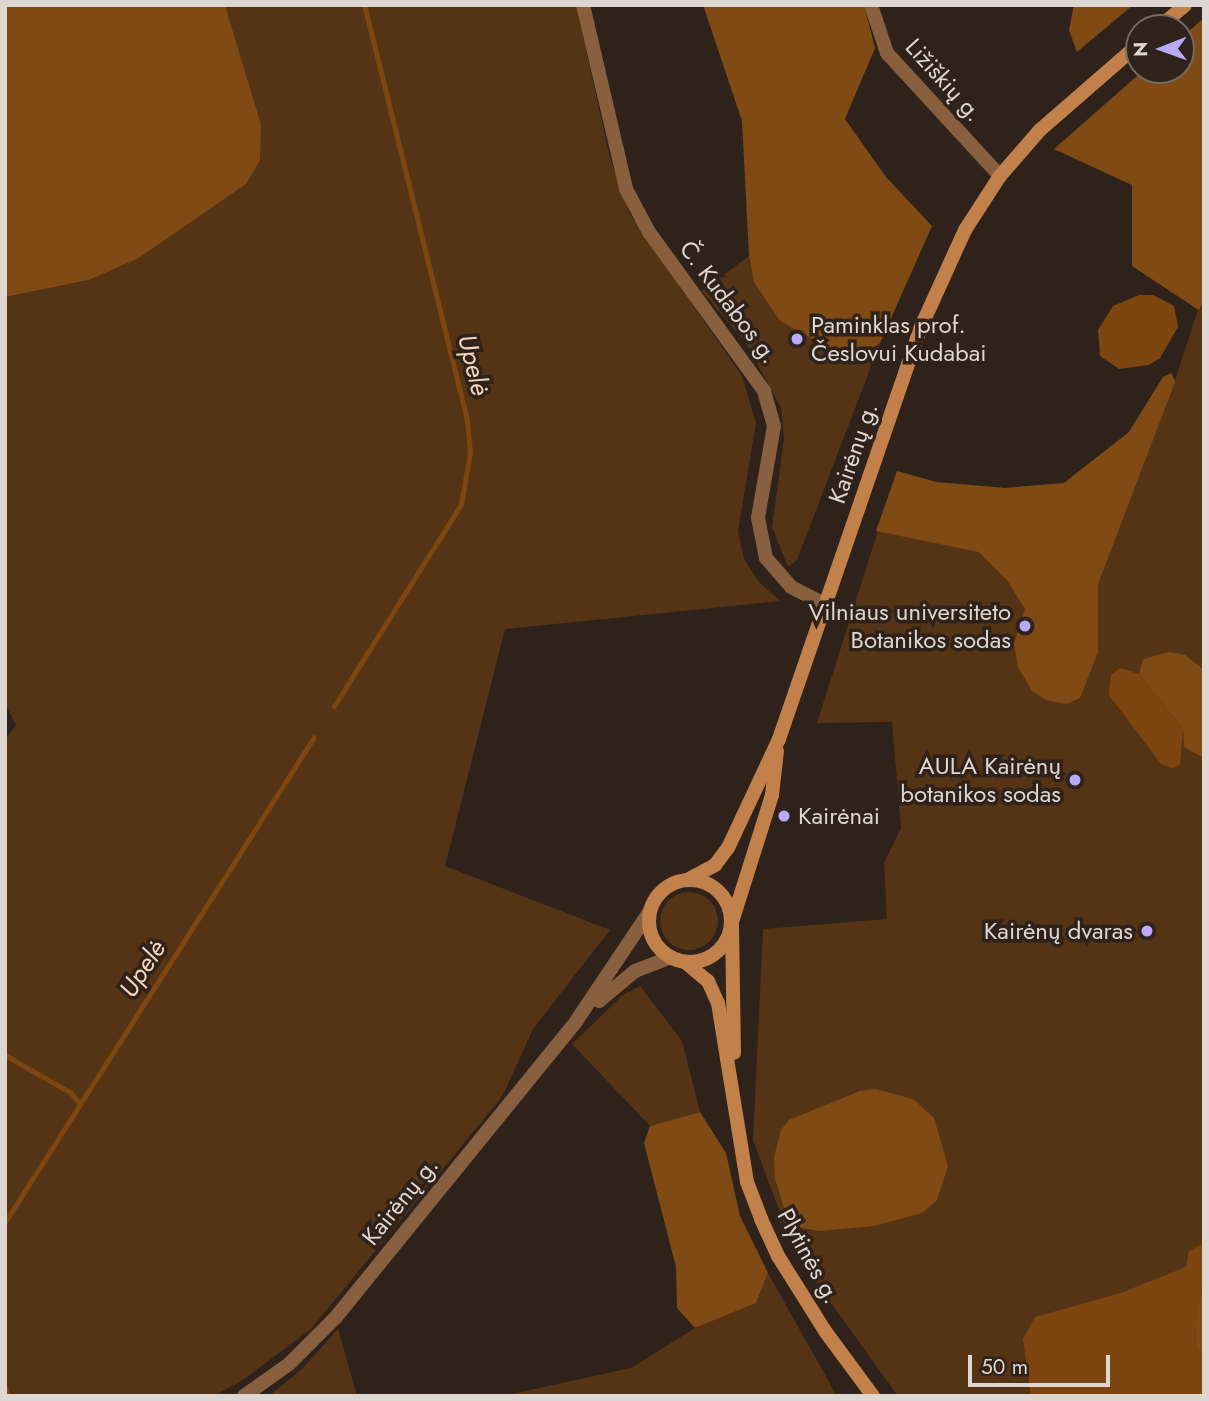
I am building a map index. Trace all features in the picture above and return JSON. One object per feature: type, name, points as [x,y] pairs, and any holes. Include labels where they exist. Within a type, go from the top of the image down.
[{"type":"main road","name":"Kairėnų g.","points":[[689,879],[715,866],[728,848],[779,739],[943,272],[1000,176],[1040,130],[1125,56]]},
{"type":"main road","name":"Kairėnų g.","points":[[732,922],[772,794],[779,739]]},
{"type":"main road","points":[[689,879],[715,887],[724,897],[732,922],[722,947],[711,956],[678,960],[653,938],[650,911],[664,889],[689,879]]},
{"type":"main road","name":"Plytinės g.","points":[[732,922],[733,1082]]},
{"type":"main road","name":"Plytinės g.","points":[[678,960],[708,981],[719,1003],[747,1182],[761,1219],[778,1256],[825,1331],[873,1396]]},
{"type":"street","name":"Č. Kudabos g.","points":[[583,5],[626,189],[649,232],[764,391],[774,426],[758,517],[766,558],[791,587],[825,604]]},
{"type":"street","name":"Ližiškių g.","points":[[871,5],[887,52],[1000,176]]},
{"type":"street","name":"Kairėnų g.","points":[[244,1396],[289,1364],[336,1317],[577,1020],[650,911]]},
{"type":"street","name":"Kairėnų g.","points":[[577,1020],[635,971],[678,960]]},
{"type":"shaded area","points":[[5,5],[225,5],[261,124],[260,160],[246,184],[139,258],[89,280],[5,297]]},
{"type":"shaded area","points":[[225,5],[576,5],[610,158],[629,213],[742,376],[756,423],[738,531],[744,559],[759,582],[780,601],[505,629],[445,866],[610,930],[533,1029],[502,1097],[311,1329],[243,1380],[214,1396],[5,1396],[5,740],[16,725],[5,703],[5,297],[89,280],[139,258],[246,184],[261,124]]},
{"type":"shaded area","points":[[703,5],[864,5],[875,48],[845,119],[886,177],[932,226],[880,343],[862,355],[846,355],[829,348],[780,321],[754,282],[749,256],[742,121]]},
{"type":"shaded area","points":[[1074,5],[1133,5],[1077,52],[1069,30]]},
{"type":"shaded area","name":"Vilniaus universiteto Botanikos sodas","points":[[1204,18],[1204,1396],[898,1396],[795,1253],[753,1140],[763,929],[887,919],[884,863],[901,828],[892,722],[817,723],[897,471],[936,482],[1005,488],[1064,483],[1129,432],[1163,377],[1171,373],[1175,380],[1198,310],[1132,266],[1132,185],[1054,149],[1128,84],[1195,84],[1195,26]]},
{"type":"shaded area","points":[[1204,18],[1204,298],[1199,310],[1132,266],[1132,185],[1054,149],[1128,84],[1195,84],[1195,26]]},
{"type":"shaded area","points":[[749,256],[754,282],[862,355],[880,343],[797,560],[788,567],[772,527],[784,439],[781,408],[748,346],[702,291]]},
{"type":"shaded area","points":[[1139,295],[1153,295],[1174,306],[1178,327],[1160,358],[1149,365],[1119,369],[1100,356],[1098,330],[1113,306]]},
{"type":"shaded area","points":[[1171,373],[1175,382],[1098,584],[1098,652],[1080,698],[1066,704],[1046,700],[1032,691],[1018,667],[1014,644],[1025,609],[1007,580],[979,552],[876,531],[897,471],[936,482],[1005,488],[1064,483],[1129,432],[1163,377]]},
{"type":"shaded area","points":[[1169,652],[1185,655],[1204,670],[1204,758],[1184,747],[1183,729],[1139,674],[1143,659]]},
{"type":"shaded area","points":[[1120,668],[1139,674],[1183,729],[1180,765],[1172,768],[1161,764],[1109,695],[1111,675]]},
{"type":"shaded area","points":[[683,892],[695,892],[710,900],[718,915],[718,927],[710,942],[695,950],[683,950],[668,942],[660,927],[660,915],[668,900]]},
{"type":"shaded area","points":[[640,986],[682,1041],[700,1112],[650,1126],[572,1044],[623,995]]},
{"type":"shaded area","points":[[875,1089],[913,1099],[934,1118],[948,1166],[937,1200],[922,1213],[874,1226],[820,1231],[796,1227],[787,1217],[775,1179],[774,1157],[781,1130],[789,1120],[860,1091]]},
{"type":"shaded area","points":[[700,1112],[726,1153],[740,1216],[768,1273],[756,1303],[695,1328],[677,1308],[676,1267],[644,1143],[650,1126]]},
{"type":"shaded area","points":[[1204,1243],[1204,1282],[1195,1319],[1196,1346],[1204,1360],[1204,1396],[1031,1396],[1023,1339],[1035,1317],[1121,1293],[1186,1267],[1189,1251]]},
{"type":"shaded area","points":[[768,1273],[837,1396],[502,1396],[631,1368],[695,1328],[756,1303]]},
{"type":"shaded area","points":[[1204,1282],[1204,1360],[1196,1346],[1195,1319]]},
{"type":"shaded area","points":[[338,1329],[357,1396],[269,1396],[302,1369]]},
{"type":"waterway","name":"Upelė","points":[[334,706],[461,504],[470,453],[467,420],[364,5]]},
{"type":"waterway","name":"Upelė","points":[[5,1222],[314,737]]},
{"type":"waterway","points":[[5,1055],[71,1093],[80,1104]]},
{"type":"waterway","name":"Upelė","points":[[5,1387],[7,1396]]},
{"type":"place","name":"Paminklas prof. Česlovui Kudabai","points":[[797,339]]},
{"type":"place","name":"Vilniaus universiteto Botanikos sodas","points":[[1025,626]]},
{"type":"place","name":"AULA Kairėnų botanikos sodas","points":[[1075,780]]},
{"type":"place","name":"Kairėnai","points":[[784,816]]},
{"type":"place","name":"Kairėnų dvaras","points":[[1147,931]]}]
